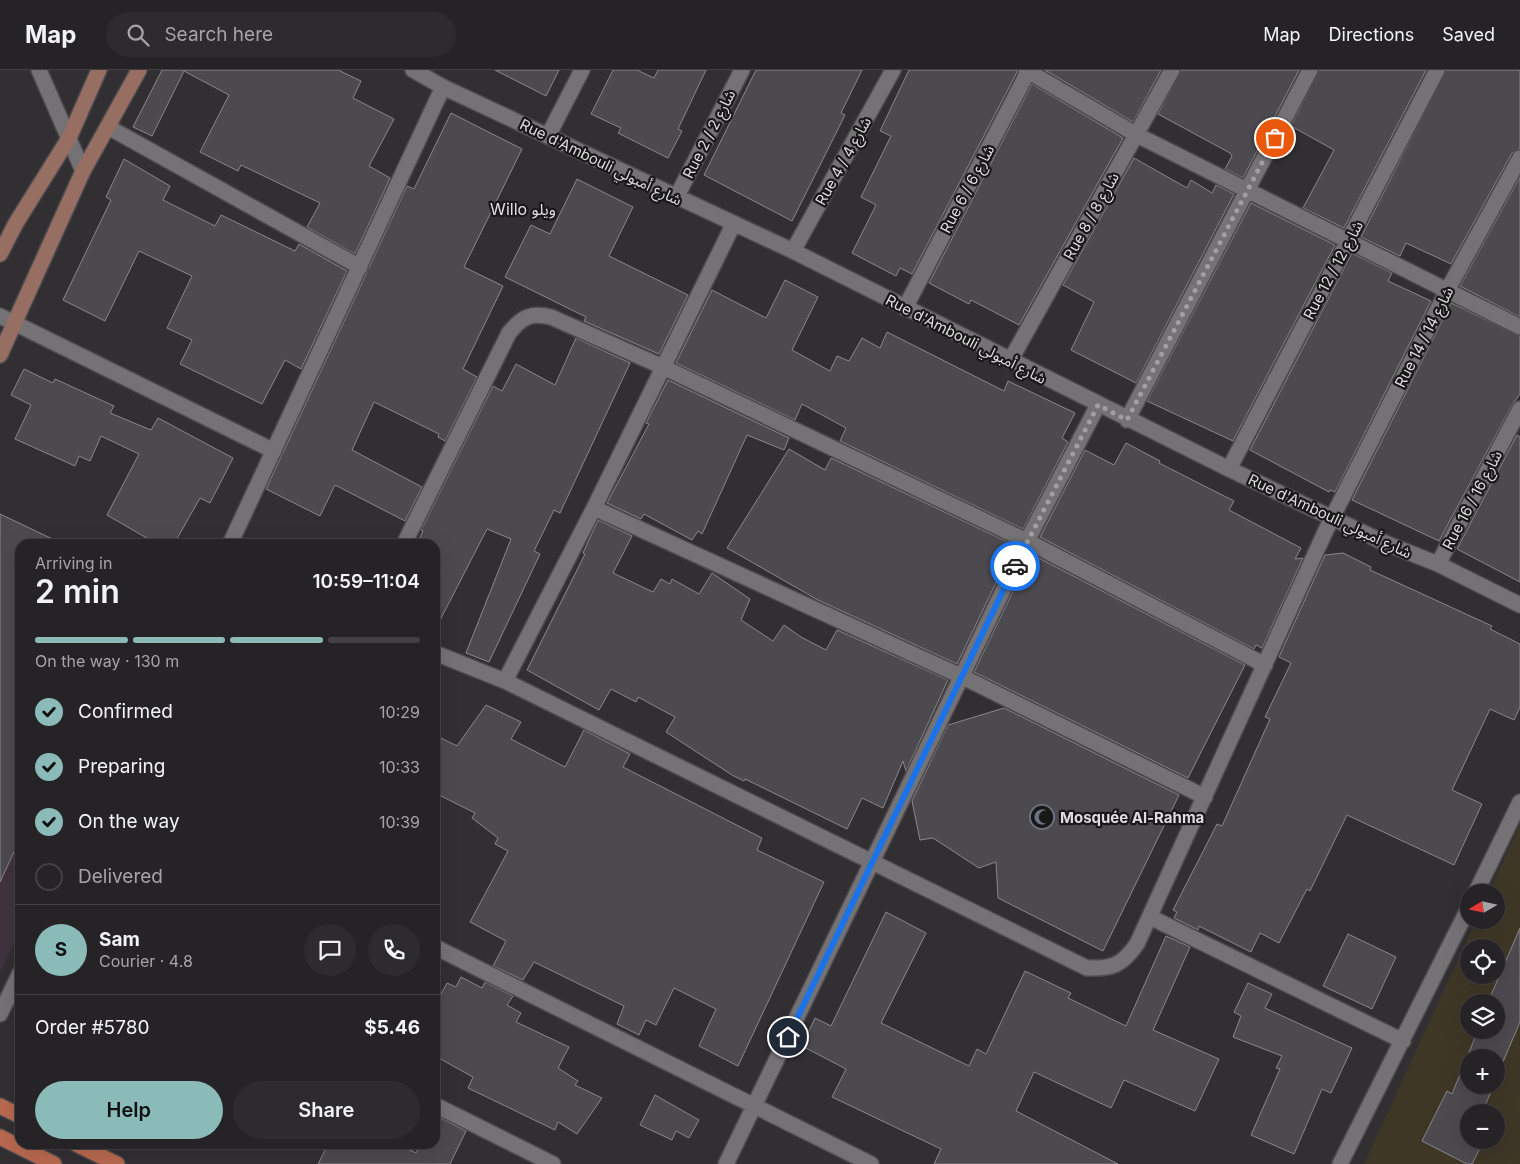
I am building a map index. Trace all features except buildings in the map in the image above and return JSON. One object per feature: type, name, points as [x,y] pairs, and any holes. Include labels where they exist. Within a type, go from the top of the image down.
[{"type":"main road","points":[[0,254],[16,223],[69,138],[99,70]]},
{"type":"main road","points":[[0,355],[83,171],[139,70]]},
{"type":"main road","points":[[0,1106],[15,1114]]},
{"type":"main road","points":[[0,1137],[15,1144]]},
{"type":"main road","points":[[24,1149],[54,1164]]},
{"type":"main road","points":[[86,1149],[118,1164]]},
{"type":"street","points":[[39,70],[83,171]]},
{"type":"street","name":"Rue d'Ambouli شارع أمبولي","points":[[412,70],[443,87],[793,252],[1127,420],[1332,518],[1438,564],[1520,605]]},
{"type":"street","points":[[548,136],[582,70]]},
{"type":"street","name":"Rue 2 / شارع 2","points":[[676,198],[742,70]]},
{"type":"street","name":"Rue 4 / شارع 4","points":[[793,252],[893,70]]},
{"type":"street","points":[[1028,70],[1137,134],[1249,189],[1347,242],[1448,289],[1520,327]]},
{"type":"street","name":"Rue 6 / شارع 6","points":[[905,308],[1028,70]]},
{"type":"street","name":"Rue 8 / شارع 8","points":[[1010,361],[1172,70]]},
{"type":"street","points":[[1127,420],[1310,70]]},
{"type":"street","name":"Rue 12 / شارع 12","points":[[1229,469],[1437,70]]},
{"type":"street","points":[[232,539],[443,87]]},
{"type":"street","points":[[108,127],[360,267]]},
{"type":"street","name":"Rue 14 / شارع 14","points":[[440,656],[505,681],[1087,968],[1107,969],[1126,958],[1137,944],[1332,518],[1448,289],[1520,158]]},
{"type":"street","points":[[505,681],[594,508],[733,225]]},
{"type":"street","points":[[406,539],[509,333],[520,319],[537,314],[551,318],[663,367],[1027,541],[1265,665]]},
{"type":"street","points":[[0,316],[274,451]]},
{"type":"street","points":[[726,1164],[963,677],[1027,541],[1098,405]]},
{"type":"street","name":"Rue 16 / شارع 16","points":[[1438,564],[1520,409]]},
{"type":"street","points":[[594,508],[963,677],[1205,796]]},
{"type":"street","points":[[1480,884],[1520,802]]},
{"type":"street","points":[[1150,917],[1403,1041]]},
{"type":"street","points":[[1340,1164],[1460,925]]},
{"type":"street","points":[[440,950],[871,1164]]},
{"type":"street","points":[[0,1014],[15,983]]},
{"type":"street","points":[[440,1108],[553,1164]]},
{"type":"shaded area","points":[[0,618],[15,626],[15,942],[0,972]]},
{"type":"shaded area","points":[[1520,825],[1520,1164],[1364,1164],[1460,955],[1460,984],[1505,984],[1505,939],[1467,939],[1472,929],[1505,929],[1505,884],[1493,884]]},
{"type":"way so far","points":[[1015,566],[1098,405],[1127,420],[1275,138]]},
{"type":"place","name":"Mosquée Al-Rahma","points":[[1042,817]]},
{"type":"district","name":"Willo ويلو","points":[[523,209]]},
{"type":"route","points":[[788,1037],[1015,566]]}]
